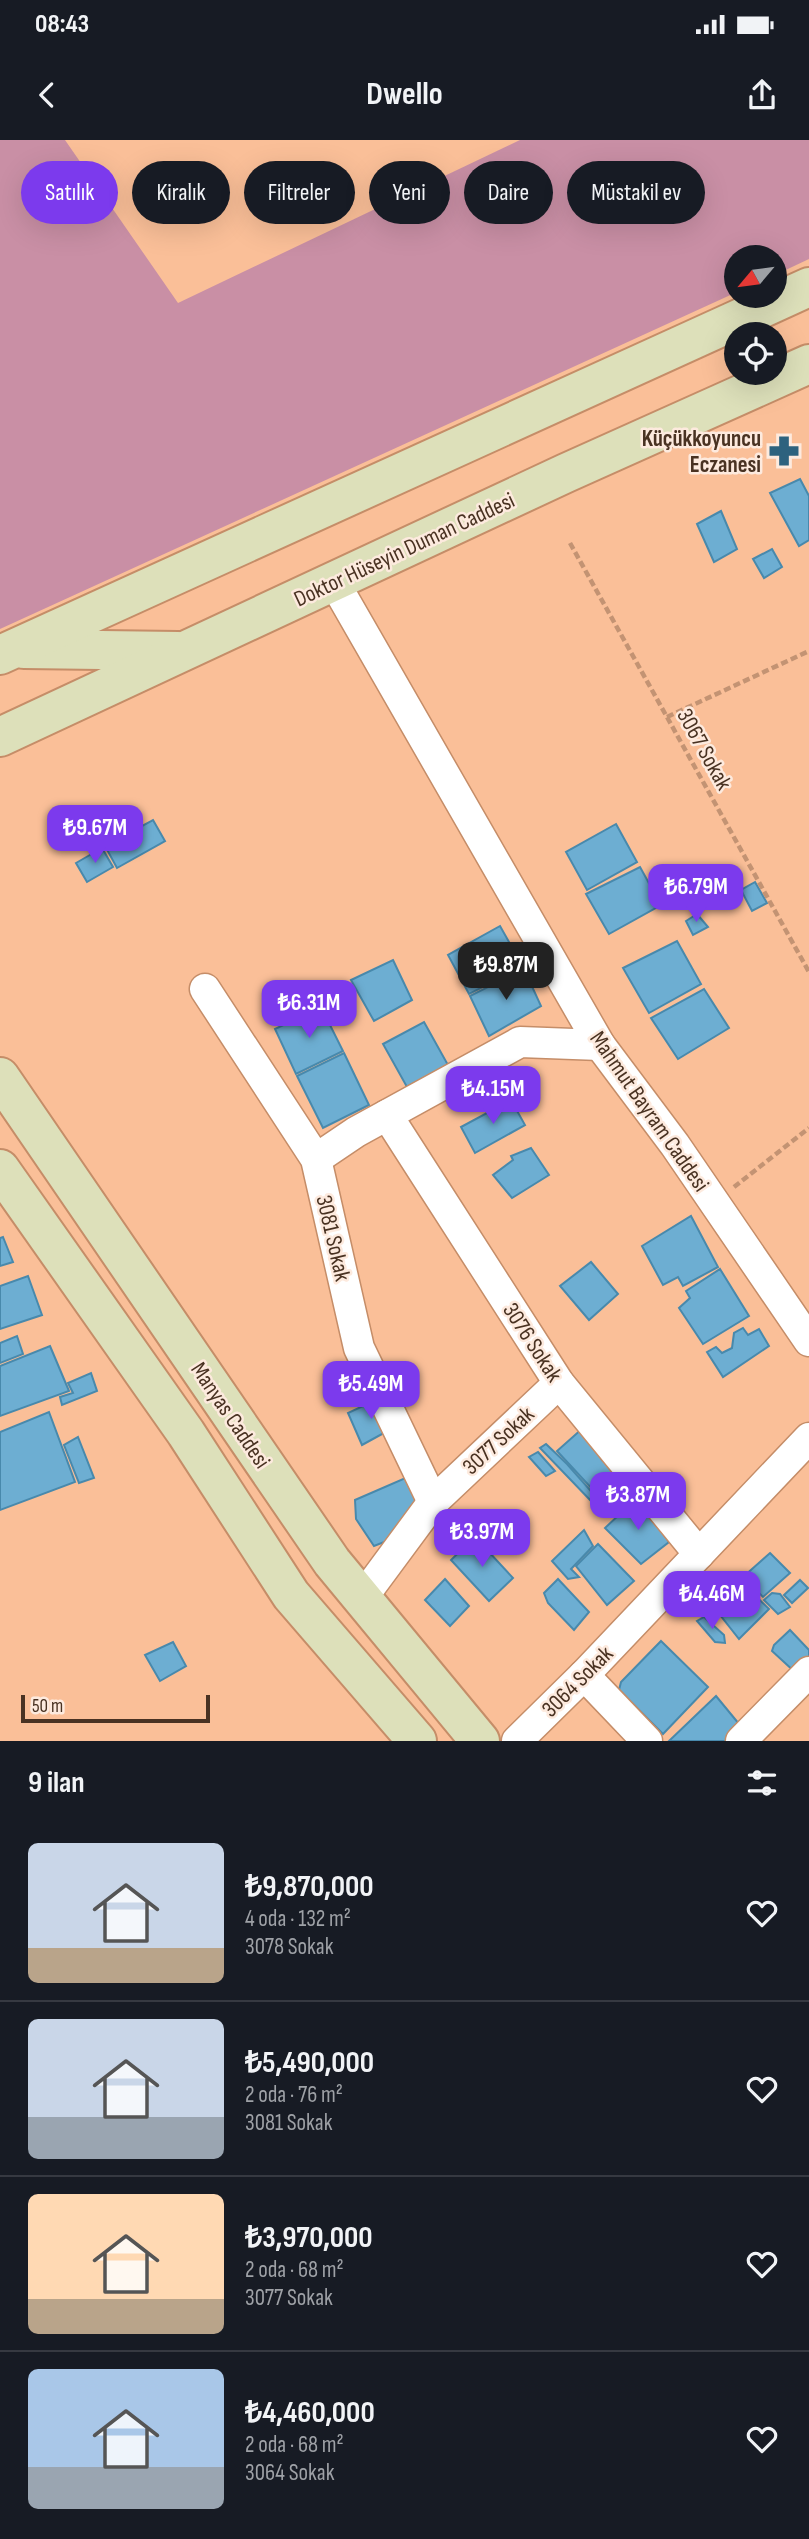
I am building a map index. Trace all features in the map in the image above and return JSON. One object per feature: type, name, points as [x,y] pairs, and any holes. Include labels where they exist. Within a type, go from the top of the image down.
[{"type":"main road","points":[[8,652],[809,287]]},
{"type":"main road","name":"Doktor Hüseyin Duman Caddesi","points":[[0,737],[566,473],[809,364]]},
{"type":"main road","points":[[8,652],[187,652]]},
{"type":"main road","name":"Manyas Caddesi","points":[[0,1077],[332,1562],[480,1741]]},
{"type":"main road","name":"Manyas Caddesi","points":[[0,1169],[186,1433],[291,1595],[417,1741]]},
{"type":"street","name":"Mahmut Bayram Caddesi","points":[[334,582],[600,1045],[715,1202],[809,1341]]},
{"type":"street","name":"3081 Sokak","points":[[205,989],[316,1159],[359,1348],[433,1502]]},
{"type":"street","points":[[316,1159],[387,1115],[520,1042],[600,1045]]},
{"type":"street","name":"3076 Sokak","points":[[387,1115],[559,1383],[699,1554]]},
{"type":"street","name":"3077 Sokak","points":[[362,1598],[433,1502],[559,1383]]},
{"type":"street","name":"3064 Sokak","points":[[517,1741],[584,1675],[809,1438]]},
{"type":"street","points":[[740,1741],[809,1672]]},
{"type":"street","points":[[584,1675],[647,1741]]},
{"type":"path","name":"3067 Sokak","points":[[570,543],[809,972]]},
{"type":"path","points":[[667,718],[809,650]]},
{"type":"path","points":[[715,1202],[809,1128]]},
{"type":"shaded area","points":[[0,140],[65,140],[80,161],[21,161],[21,224],[118,224],[118,216],[178,303],[344,224],[355,224],[355,219],[369,212],[369,224],[450,224],[450,173],[464,167],[464,224],[553,224],[553,161],[476,161],[520,140],[809,140],[809,259],[788,269],[788,245],[724,245],[724,298],[0,629]]},
{"type":"building","points":[[800,479],[809,496],[809,540],[799,546],[770,493]]},
{"type":"building","points":[[721,511],[737,549],[714,562],[697,524]]},
{"type":"building","points":[[772,549],[782,567],[764,578],[753,559]]},
{"type":"building","points":[[153,820],[165,841],[117,868],[105,846]]},
{"type":"building","points":[[616,824],[637,862],[587,890],[566,852]]},
{"type":"building","points":[[102,848],[113,867],[87,882],[76,863]]},
{"type":"building","points":[[640,867],[661,905],[609,934],[586,894]]},
{"type":"building","points":[[755,882],[767,903],[752,911],[741,890]]},
{"type":"building","points":[[697,914],[708,927],[693,935],[686,921]]},
{"type":"building","points":[[500,926],[523,967],[469,994],[448,955]]},
{"type":"building","points":[[677,941],[701,984],[649,1013],[623,968]]},
{"type":"building","points":[[393,960],[412,1000],[374,1021],[351,980]]},
{"type":"building","points":[[524,969],[541,1006],[489,1036],[470,996]]},
{"type":"building","points":[[704,989],[729,1028],[678,1059],[651,1018]]},
{"type":"building","points":[[321,1007],[343,1051],[296,1074],[275,1029]]},
{"type":"building","points":[[424,1022],[448,1065],[407,1087],[383,1044]]},
{"type":"building","points":[[344,1053],[369,1105],[323,1128],[297,1076]]},
{"type":"building","points":[[511,1100],[525,1125],[475,1153],[461,1127]]},
{"type":"building","points":[[531,1148],[549,1175],[512,1198],[493,1175],[513,1160],[511,1156]]},
{"type":"building","points":[[691,1216],[718,1267],[683,1286],[678,1277],[663,1285],[642,1246]]},
{"type":"building","points":[[3,1237],[13,1262],[0,1266],[0,1238]]},
{"type":"building","points":[[591,1262],[618,1294],[589,1320],[560,1286]]},
{"type":"building","points":[[720,1269],[749,1316],[703,1344],[679,1308],[690,1298],[686,1291]]},
{"type":"building","points":[[28,1276],[42,1315],[0,1329],[0,1286]]},
{"type":"building","points":[[743,1328],[748,1335],[759,1329],[769,1346],[723,1377],[707,1352],[716,1347],[722,1353],[732,1348],[734,1333]]},
{"type":"building","points":[[17,1336],[23,1354],[0,1363],[0,1343]]},
{"type":"building","points":[[50,1346],[69,1391],[0,1416],[0,1366]]},
{"type":"building","points":[[91,1373],[97,1391],[62,1405],[60,1397],[73,1393],[68,1383]]},
{"type":"building","points":[[380,1398],[393,1428],[362,1445],[348,1413]]},
{"type":"building","points":[[49,1412],[75,1482],[0,1510],[0,1432]]},
{"type":"building","points":[[584,1427],[602,1460],[620,1475],[608,1488],[595,1492],[557,1451]]},
{"type":"building","points":[[78,1437],[94,1478],[79,1483],[64,1445]]},
{"type":"building","points":[[546,1444],[597,1498],[591,1501],[540,1448]]},
{"type":"building","points":[[538,1452],[555,1471],[546,1476],[529,1457]]},
{"type":"building","points":[[410,1476],[422,1510],[397,1537],[374,1546],[356,1519],[355,1500]]},
{"type":"building","points":[[638,1497],[669,1542],[641,1564],[605,1528]]},
{"type":"building","points":[[584,1530],[593,1546],[571,1569],[579,1577],[568,1579],[552,1561]]},
{"type":"building","points":[[475,1537],[513,1578],[489,1601],[451,1560]]},
{"type":"building","points":[[598,1544],[634,1581],[607,1605],[576,1566]]},
{"type":"building","points":[[770,1553],[790,1573],[763,1597],[743,1577]]},
{"type":"building","points":[[737,1578],[769,1609],[739,1639],[713,1606]]},
{"type":"building","points":[[445,1579],[469,1606],[450,1626],[425,1600]]},
{"type":"building","points":[[558,1579],[589,1612],[574,1630],[548,1603],[544,1593]]},
{"type":"building","points":[[800,1580],[808,1588],[792,1603],[784,1595]]},
{"type":"building","points":[[772,1593],[780,1594],[790,1607],[778,1614],[764,1600]]},
{"type":"building","points":[[704,1617],[724,1635],[725,1643],[715,1642],[697,1621]]},
{"type":"building","points":[[790,1630],[809,1650],[809,1659],[796,1673],[772,1651],[774,1645]]},
{"type":"building","points":[[661,1641],[708,1687],[663,1734],[619,1690],[621,1682]]},
{"type":"building","points":[[173,1642],[186,1666],[160,1681],[145,1655]]},
{"type":"building","points":[[716,1696],[744,1730],[732,1741],[669,1741]]},
{"type":"place","name":"Küçükkoyuncu Eczanesi","points":[[784,451]]}]
